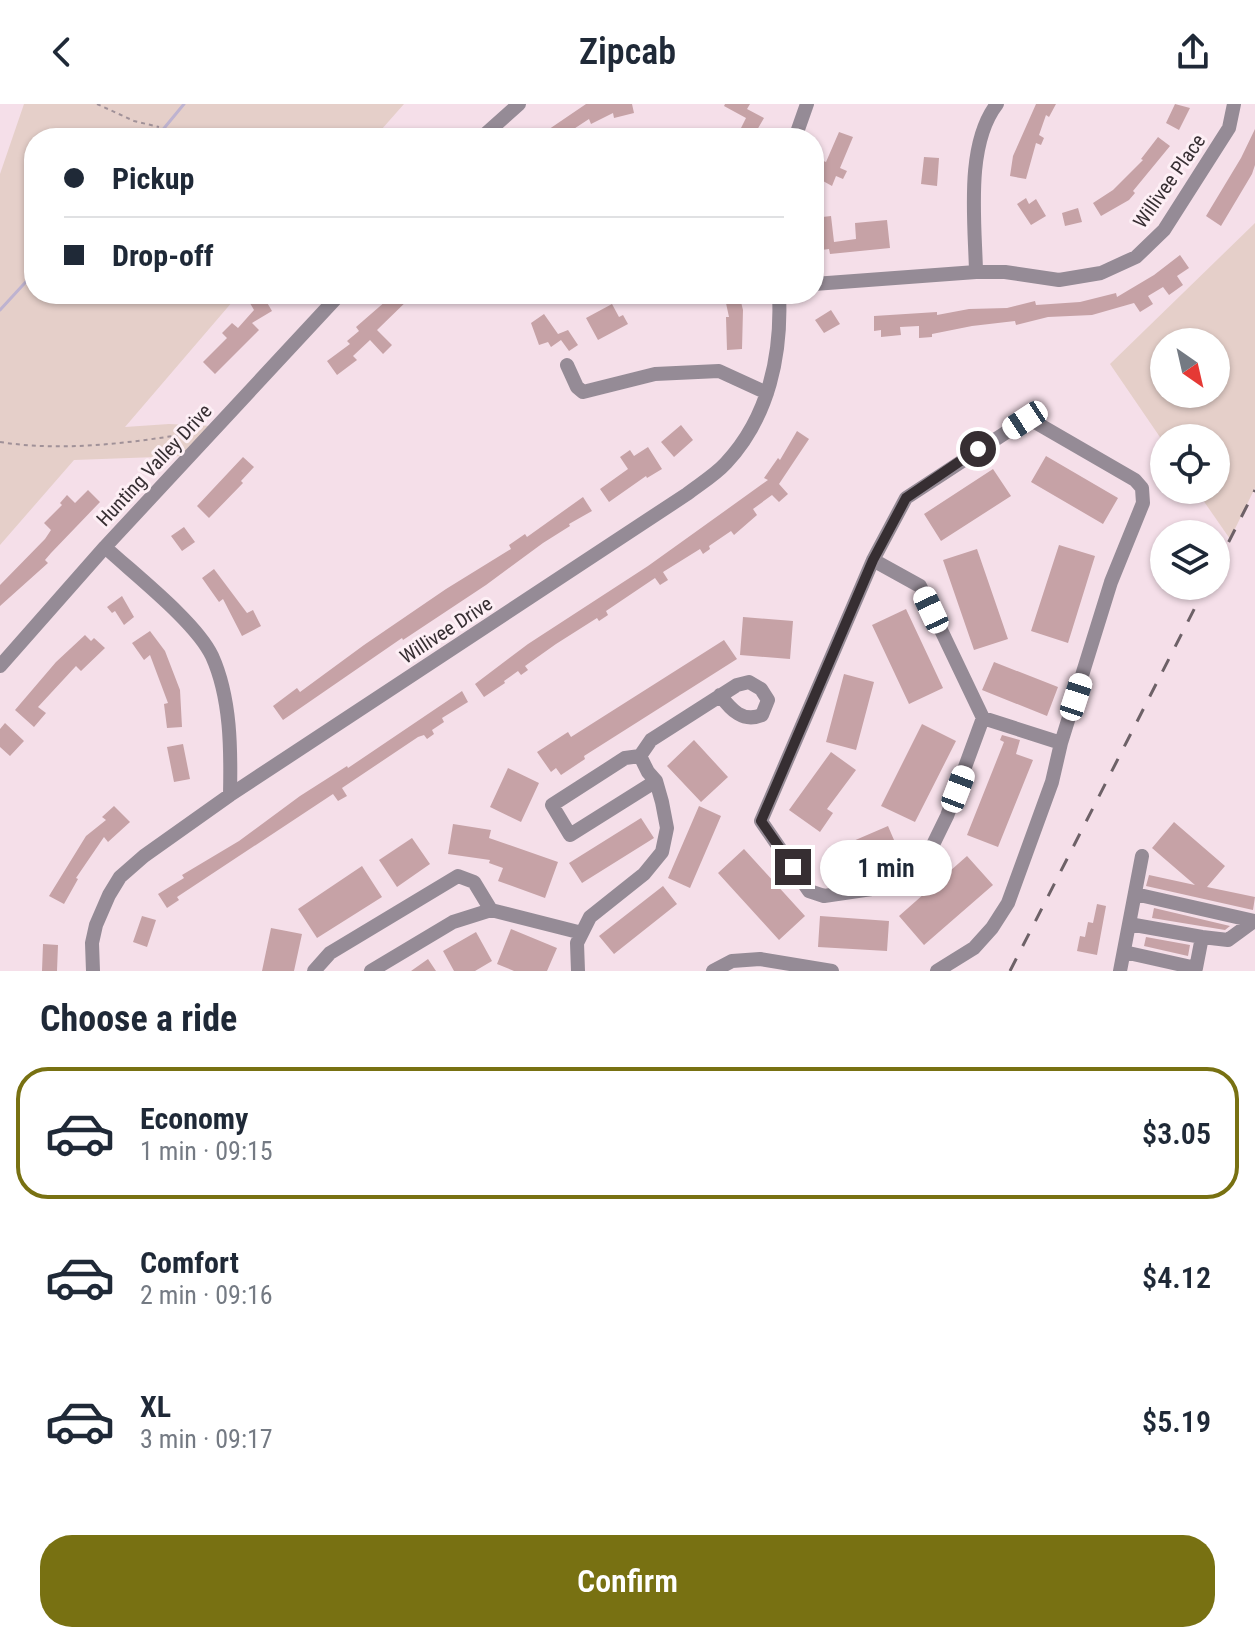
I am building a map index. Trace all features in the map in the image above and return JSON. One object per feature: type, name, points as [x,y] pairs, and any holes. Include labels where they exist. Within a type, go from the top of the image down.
[{"type":"street","points":[[492,128],[519,104]]},
{"type":"street","points":[[798,128],[806,104]]},
{"type":"street","points":[[976,272],[974,195],[977,161],[987,117],[997,104]]},
{"type":"street","name":"Willivee Place","points":[[824,283],[976,272],[1005,272],[1059,280],[1101,273],[1136,257],[1164,230],[1229,128],[1234,104]]},
{"type":"street","name":"Hunting Valley Drive","points":[[0,666],[105,547],[331,304]]},
{"type":"street","name":"Willivee Drive","points":[[93,971],[92,943],[109,895],[120,877],[144,856],[230,795],[687,494],[726,463],[756,421],[767,393],[778,355],[780,304]]},
{"type":"street","points":[[567,365],[577,387],[583,392],[655,374],[719,371],[767,393]]},
{"type":"street","points":[[873,560],[920,586],[983,718],[947,816],[926,859],[892,886],[824,896],[809,891],[761,821],[873,560],[906,498],[1025,420],[1033,421],[1135,480],[1142,488],[1143,503],[1111,582],[1061,743],[1052,782],[1008,903],[974,948],[937,971]]},
{"type":"street","points":[[105,547],[197,633],[212,657],[231,745],[230,795]]},
{"type":"street","points":[[656,781],[570,835],[552,805],[625,758],[640,756],[651,740],[720,695]]},
{"type":"street","points":[[983,718],[1061,743]]},
{"type":"street","points":[[578,971],[577,943],[590,917],[644,874],[662,852],[667,828],[656,781],[640,756]]},
{"type":"street","points":[[1120,971],[1142,856]]},
{"type":"street","points":[[314,971],[330,953],[458,876],[480,888],[491,910]]},
{"type":"street","points":[[1129,924],[1228,940],[1254,921],[1135,894]]},
{"type":"street","points":[[371,971],[453,922],[491,910],[582,933]]},
{"type":"street","points":[[1124,952],[1196,968],[1202,937]]},
{"type":"street","points":[[713,971],[732,961],[760,959],[832,971]]},
{"type":"path","points":[[97,104],[134,121],[159,127]]},
{"type":"path","points":[[0,442],[62,445],[126,443],[213,430]]},
{"type":"shaded area","points":[[24,104],[404,104],[383,128],[24,128],[24,304],[230,304],[125,427],[169,424],[213,426],[184,456],[74,460],[0,545],[0,174]]},
{"type":"shaded area","points":[[1255,223],[1255,488],[1230,539],[1230,520],[1217,520],[1206,504],[1230,504],[1230,424],[1151,424],[1110,364]]},
{"type":"building","points":[[586,104],[632,104],[634,113],[614,118],[613,113],[591,124],[589,119],[575,128],[551,128]]},
{"type":"building","points":[[750,104],[747,109],[764,118],[758,128],[741,128],[746,118],[724,106]]},
{"type":"building","points":[[1036,104],[1056,104],[1049,117],[1046,115],[1039,135],[1044,138],[1041,145],[1036,143],[1026,179],[1010,176],[1013,156]]},
{"type":"building","points":[[1175,104],[1190,108],[1179,130],[1166,123]]},
{"type":"building","points":[[1255,129],[1252,174],[1221,226],[1206,216]]},
{"type":"building","points":[[839,132],[853,137],[840,168],[847,171],[843,179],[836,176],[832,186],[824,182],[826,162]]},
{"type":"building","points":[[1158,137],[1170,146],[1129,200],[1101,216],[1093,203],[1113,190],[1143,160]]},
{"type":"building","points":[[924,157],[939,158],[937,186],[921,184]]},
{"type":"building","points":[[1026,198],[1029,204],[1036,199],[1046,216],[1031,225],[1017,204]]},
{"type":"building","points":[[1078,208],[1082,222],[1065,226],[1062,213]]},
{"type":"building","points":[[831,216],[834,242],[856,239],[855,223],[887,220],[890,248],[830,254],[829,249],[824,250],[824,217]]},
{"type":"building","points":[[1180,255],[1189,268],[1177,276],[1183,285],[1169,295],[1163,287],[1148,296],[1153,304],[1140,312],[1134,303],[1092,315],[1048,317],[1016,325],[1015,321],[972,326],[919,338],[919,326],[900,327],[901,335],[881,337],[881,330],[874,331],[874,316],[937,312],[937,315],[969,309],[1007,308],[1035,301],[1036,305],[1080,302],[1116,293],[1117,297]]},
{"type":"building","points":[[250,304],[268,304],[272,311],[252,323],[259,330],[215,374],[203,362],[227,338],[222,333],[232,323],[238,328],[254,310]]},
{"type":"building","points":[[382,304],[404,304],[377,330],[392,345],[383,354],[370,340],[353,356],[357,360],[337,375],[327,361],[350,344],[347,341],[359,331],[356,327]]},
{"type":"building","points":[[612,304],[619,317],[623,315],[628,324],[598,340],[586,318]]},
{"type":"building","points":[[726,304],[742,304],[742,349],[727,350],[726,317],[729,317]]},
{"type":"building","points":[[831,310],[840,324],[824,333],[815,320]]},
{"type":"building","points":[[544,314],[558,334],[568,330],[578,345],[569,351],[561,340],[551,347],[548,342],[539,345],[531,323]]},
{"type":"building","points":[[681,425],[693,440],[674,457],[661,442]]},
{"type":"building","points":[[797,431],[809,439],[779,484],[788,494],[779,502],[772,495],[753,509],[757,515],[734,535],[731,531],[703,554],[700,549],[663,572],[668,580],[660,585],[655,578],[606,611],[608,615],[599,621],[597,618],[556,644],[525,666],[528,670],[521,675],[518,671],[484,697],[475,684],[528,644],[648,566],[768,480],[764,478],[778,458],[780,460]]},
{"type":"building","points":[[648,447],[662,469],[646,476],[609,502],[600,489],[628,469],[620,457],[630,450],[634,456]]},
{"type":"building","points":[[1046,456],[1118,498],[1103,524],[1031,482]]},
{"type":"building","points":[[243,457],[254,467],[209,518],[197,506]]},
{"type":"building","points":[[993,469],[1011,496],[941,541],[924,514]]},
{"type":"building","points":[[88,490],[100,502],[45,560],[48,563],[0,606],[0,585],[45,539],[51,530],[44,523],[62,505],[60,503],[67,495],[75,503]]},
{"type":"building","points":[[583,497],[592,511],[569,524],[486,585],[283,720],[273,706],[297,688],[300,692],[446,589],[511,549],[509,545],[525,534],[527,537]]},
{"type":"building","points":[[184,527],[195,542],[182,551],[171,536]]},
{"type":"building","points":[[1059,545],[1095,556],[1068,643],[1031,631]]},
{"type":"building","points":[[977,549],[1008,639],[974,650],[943,560]]},
{"type":"building","points":[[214,569],[247,613],[253,610],[261,626],[242,636],[223,599],[219,602],[202,578]]},
{"type":"building","points":[[122,596],[134,617],[124,625],[115,611],[112,613],[107,607]]},
{"type":"building","points":[[906,609],[943,688],[909,704],[872,625]]},
{"type":"building","points":[[743,617],[793,621],[790,659],[740,655]]},
{"type":"building","points":[[150,631],[165,651],[180,690],[182,727],[167,728],[164,704],[168,703],[150,655],[144,660],[132,643]]},
{"type":"building","points":[[85,635],[105,648],[81,671],[76,666],[38,707],[46,713],[34,727],[15,710],[56,662]]},
{"type":"building","points":[[724,640],[737,659],[584,756],[585,759],[561,775],[556,768],[551,772],[537,752],[568,732],[571,737]]},
{"type":"building","points":[[994,662],[1058,687],[1047,716],[982,690]]},
{"type":"building","points":[[844,674],[874,682],[856,750],[826,742]]},
{"type":"building","points":[[462,691],[468,702],[442,718],[444,722],[432,730],[434,734],[427,739],[424,735],[418,737],[342,788],[347,796],[338,801],[333,794],[177,897],[179,900],[167,908],[158,894],[184,878],[182,875],[239,841],[300,796],[348,768]]},
{"type":"building","points":[[5,723],[24,741],[10,756],[0,747],[0,729]]},
{"type":"building","points":[[922,724],[956,741],[915,822],[881,806]]},
{"type":"building","points":[[1002,735],[1020,740],[1016,754],[1033,760],[998,847],[967,835],[1004,742],[1000,740]]},
{"type":"building","points":[[694,740],[728,777],[701,802],[667,766]]},
{"type":"building","points":[[183,744],[190,779],[174,782],[167,747]]},
{"type":"building","points":[[831,752],[856,770],[827,809],[833,813],[820,832],[789,810]]},
{"type":"building","points":[[508,768],[539,783],[521,822],[490,807]]},
{"type":"building","points":[[114,806],[130,822],[108,842],[104,837],[76,878],[64,904],[49,896],[86,836],[106,820],[102,817]]},
{"type":"building","points":[[699,806],[721,816],[690,888],[668,878]]},
{"type":"building","points":[[641,818],[654,838],[582,883],[569,863]]},
{"type":"building","points":[[1174,822],[1225,866],[1207,887],[1255,897],[1253,910],[1146,886],[1149,875],[1195,885],[1152,848]]},
{"type":"building","points":[[453,824],[491,830],[489,838],[558,862],[545,898],[498,881],[503,868],[489,863],[490,860],[448,854]]},
{"type":"building","points":[[888,826],[900,854],[841,879],[830,851]]},
{"type":"building","points":[[412,838],[430,864],[397,887],[379,860]]},
{"type":"building","points":[[744,849],[805,916],[779,940],[718,873]]},
{"type":"building","points":[[967,856],[993,885],[924,945],[899,916]]},
{"type":"building","points":[[362,866],[382,897],[317,938],[298,909]]},
{"type":"building","points":[[663,886],[677,904],[614,954],[599,936]]},
{"type":"building","points":[[1097,904],[1106,906],[1097,955],[1077,951],[1080,936],[1085,937],[1088,922],[1093,923]]},
{"type":"building","points":[[1154,908],[1230,926],[1225,930],[1152,918]]},
{"type":"building","points":[[142,916],[156,920],[147,947],[133,942]]},
{"type":"building","points":[[820,916],[889,921],[887,951],[818,947]]},
{"type":"building","points":[[271,928],[302,934],[294,971],[262,971]]},
{"type":"building","points":[[511,929],[557,948],[547,971],[514,971],[497,964]]},
{"type":"building","points":[[476,932],[492,961],[475,971],[454,971],[443,951]]},
{"type":"building","points":[[1146,937],[1190,945],[1188,956],[1144,946]]},
{"type":"building","points":[[43,944],[58,945],[57,971],[42,971]]},
{"type":"building","points":[[428,959],[436,971],[411,971]]},
{"type":"waterway","points":[[164,128],[184,104]]},
{"type":"waterway","points":[[0,310],[24,284]]},
{"type":"railway","points":[[1230,539],[1255,490]]},
{"type":"railway","points":[[1010,971],[1199,600]]},
{"type":"route","points":[[793,867],[761,821],[873,560],[906,498],[978,449]]}]
